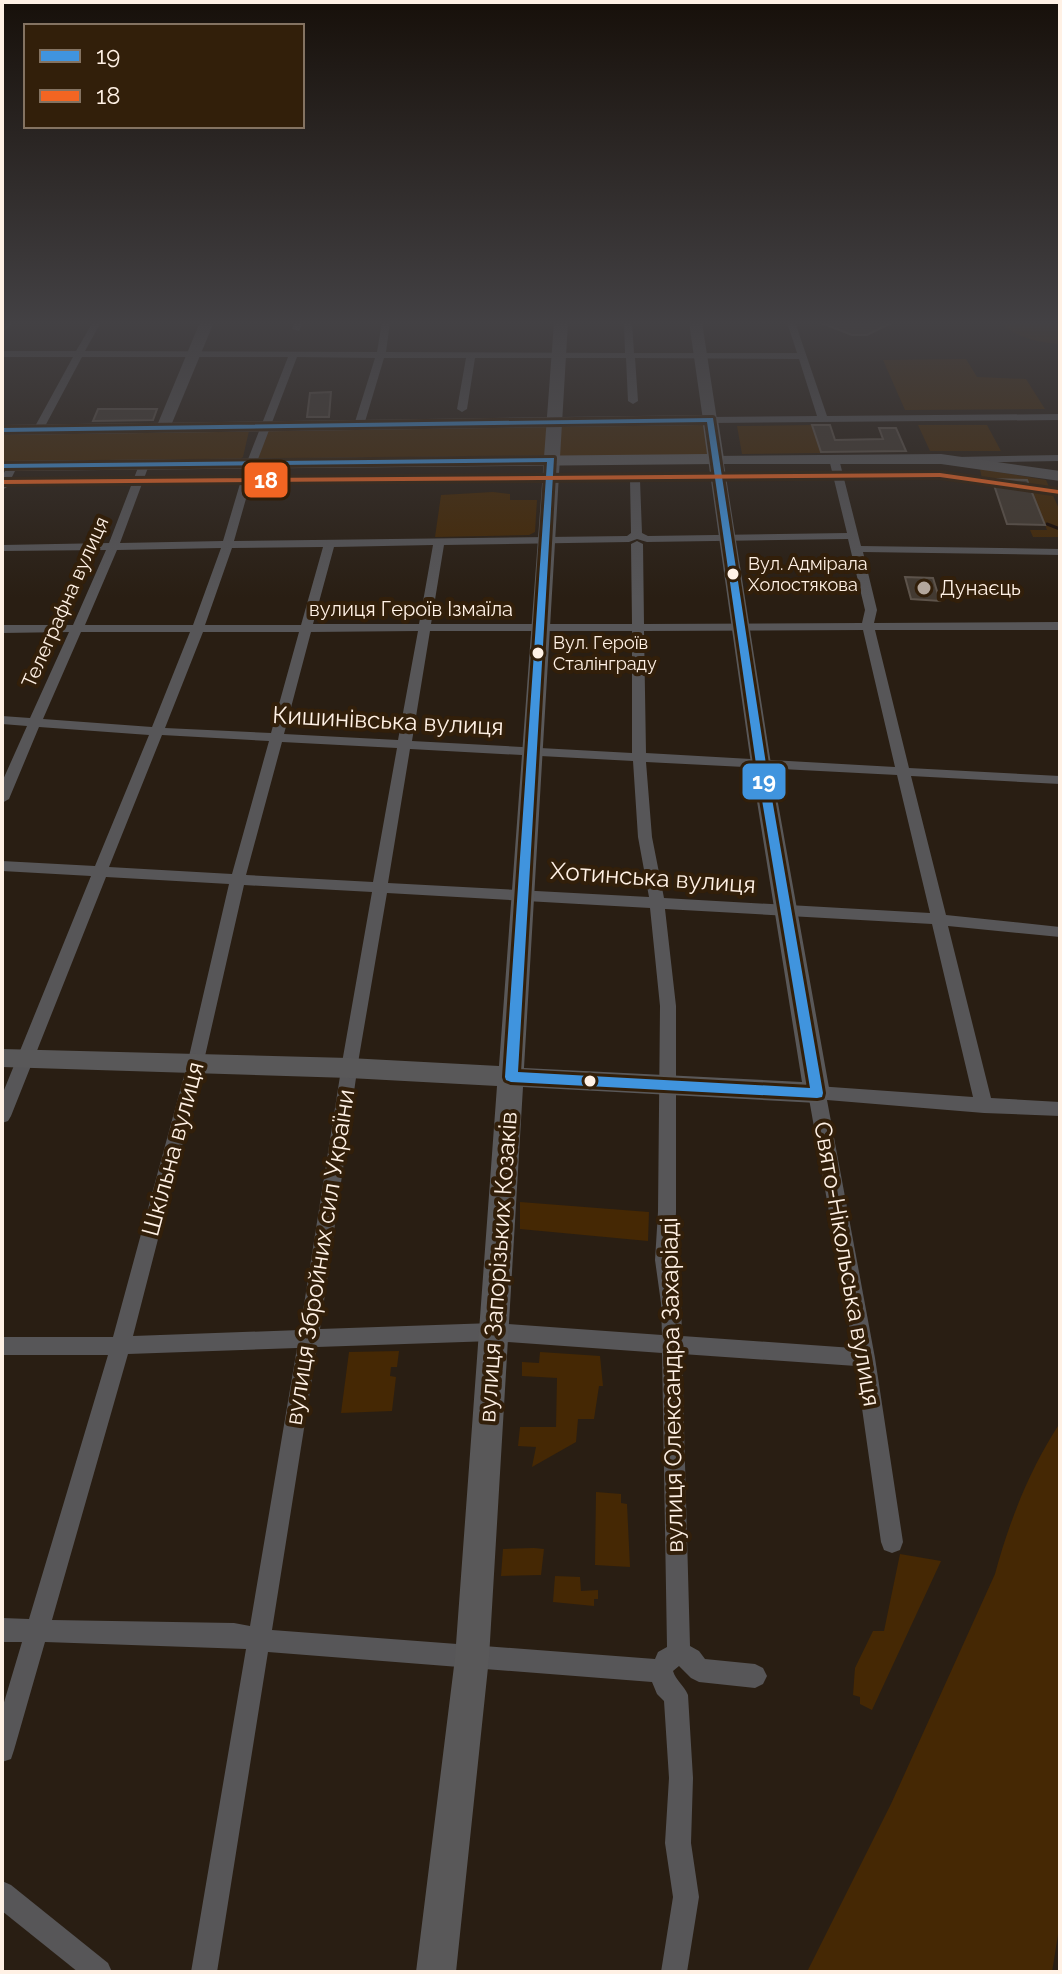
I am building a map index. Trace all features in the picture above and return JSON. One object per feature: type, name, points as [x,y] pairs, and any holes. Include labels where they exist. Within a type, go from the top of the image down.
[{"type":"main road","points":[[163,428],[168,414]]},
{"type":"main road","name":"вулиця Запорізьких Козаків","points":[[436,1972],[472,1658],[554,414]]},
{"type":"main road","name":"Свято-Нікольська вулиця","points":[[709,414],[761,764],[817,1093]]},
{"type":"main road","points":[[2,430],[710,420]]},
{"type":"main road","points":[[6,468],[834,459],[957,460],[1060,476]]},
{"type":"main road","points":[[13,1058],[349,1068],[817,1093]]},
{"type":"street","points":[[38,430],[47,414]]},
{"type":"street","points":[[2,1116],[13,1058],[101,871],[154,731],[197,631],[269,414]]},
{"type":"street","points":[[359,425],[362,414]]},
{"type":"street","points":[[821,414],[823,419]]},
{"type":"street","points":[[710,420],[1060,417]]},
{"type":"street","points":[[957,460],[1060,458]]},
{"type":"street","points":[[834,459],[871,610],[868,625],[984,1106]]},
{"type":"street","name":"Телеграфна вулиця","points":[[2,799],[33,721],[115,546],[144,465]]},
{"type":"street","points":[[2,487],[6,468]]},
{"type":"street","name":"вулиця Олександра Захаріаді","points":[[635,480],[640,757],[645,837],[657,901],[668,1006],[664,1260],[671,1303],[679,1653]]},
{"type":"street","points":[[2,548],[853,536]]},
{"type":"street","name":"вулиця Збройних сил України","points":[[204,1972],[309,1336],[349,1068],[439,542]]},
{"type":"street","name":"Шкільна вулиця","points":[[2,1750],[121,1345],[195,1065],[238,878],[329,544]]},
{"type":"street","points":[[856,549],[1060,552]]},
{"type":"street","name":"вулиця Героїв Ізмаїла","points":[[2,629],[197,631],[1060,626]]},
{"type":"street","name":"Кишинівська вулиця","points":[[2,720],[1060,780]]},
{"type":"street","name":"Хотинська вулиця","points":[[2,866],[657,901],[938,919],[1060,932]]},
{"type":"street","points":[[817,1093],[1060,1109]]},
{"type":"street","name":"Свято-Нікольська вулиця","points":[[817,1093],[865,1358],[892,1542]]},
{"type":"street","points":[[2,1346],[493,1332],[865,1358]]},
{"type":"street","points":[[2,1630],[234,1635],[472,1658],[661,1671]]},
{"type":"street","points":[[674,1972],[686,1897],[678,1843],[681,1778],[676,1695],[665,1686],[661,1671],[666,1660],[679,1653],[691,1659],[699,1670],[755,1676]]},
{"type":"street","points":[[2,1894],[99,1972]]},
{"type":"shaded area","points":[[703,424],[708,455],[557,456],[558,427]]},
{"type":"shaded area","points":[[812,425],[821,453],[742,454],[737,426]]},
{"type":"shaded area","points":[[918,425],[987,425],[1001,451],[930,451]]},
{"type":"shaded area","points":[[264,426],[548,427],[545,455],[542,456],[251,463]]},
{"type":"shaded area","points":[[249,431],[243,457],[239,460],[2,464],[2,435]]},
{"type":"shaded area","points":[[980,469],[1046,480],[1060,511],[1060,537],[1033,537],[1030,530],[1047,530],[1027,480],[982,479]]},
{"type":"shaded area","points":[[510,494],[510,500],[537,500],[535,532],[529,535],[435,537],[441,495]]},
{"type":"shaded area","points":[[520,1202],[649,1212],[648,1241],[520,1229]]},
{"type":"shaded area","points":[[399,1351],[397,1367],[391,1367],[390,1376],[396,1377],[392,1411],[341,1413],[349,1352]]},
{"type":"shaded area","points":[[540,1352],[600,1356],[603,1386],[599,1386],[594,1419],[578,1419],[576,1442],[532,1467],[536,1447],[518,1446],[520,1427],[556,1427],[557,1378],[522,1376],[522,1362],[539,1363]]},
{"type":"shaded area","points":[[1060,1423],[1060,1922],[1052,1972],[807,1972],[891,1804],[995,1574],[1030,1477]]},
{"type":"shaded area","points":[[596,1492],[621,1494],[621,1503],[627,1504],[630,1567],[595,1565]]},
{"type":"shaded area","points":[[503,1549],[544,1549],[541,1575],[501,1576]]},
{"type":"shaded area","points":[[900,1554],[941,1561],[872,1710],[860,1704],[860,1697],[853,1695],[855,1668],[873,1631],[884,1631]]},
{"type":"shaded area","points":[[555,1576],[580,1577],[581,1591],[598,1590],[594,1606],[553,1602]]},
{"type":"building","points":[[96,414],[155,414],[153,420],[93,421]]},
{"type":"building","points":[[307,414],[329,414],[329,417],[307,417]]},
{"type":"building","points":[[812,425],[830,425],[835,440],[883,439],[879,428],[896,428],[906,451],[821,452]]},
{"type":"building","points":[[992,479],[1027,480],[1045,525],[1007,524]]},
{"type":"building","name":"Дунаєць","points":[[905,577],[933,578],[940,601],[911,599]]},
{"type":"waterway","points":[[1047,524],[1060,529]]},
{"type":"transit line","name":"19","points":[[2,430],[710,420],[761,764],[817,1093],[511,1077],[551,460],[2,466]]},
{"type":"transit line","name":"18","points":[[2,482],[940,475],[1058,492]]},
{"type":"place","name":"Вул. Адмірала Холостякова","points":[[733,574]]},
{"type":"place","name":"Дунаєць","points":[[924,588]]},
{"type":"place","name":"Вул. Героїв Сталінграду","points":[[538,653]]}]
